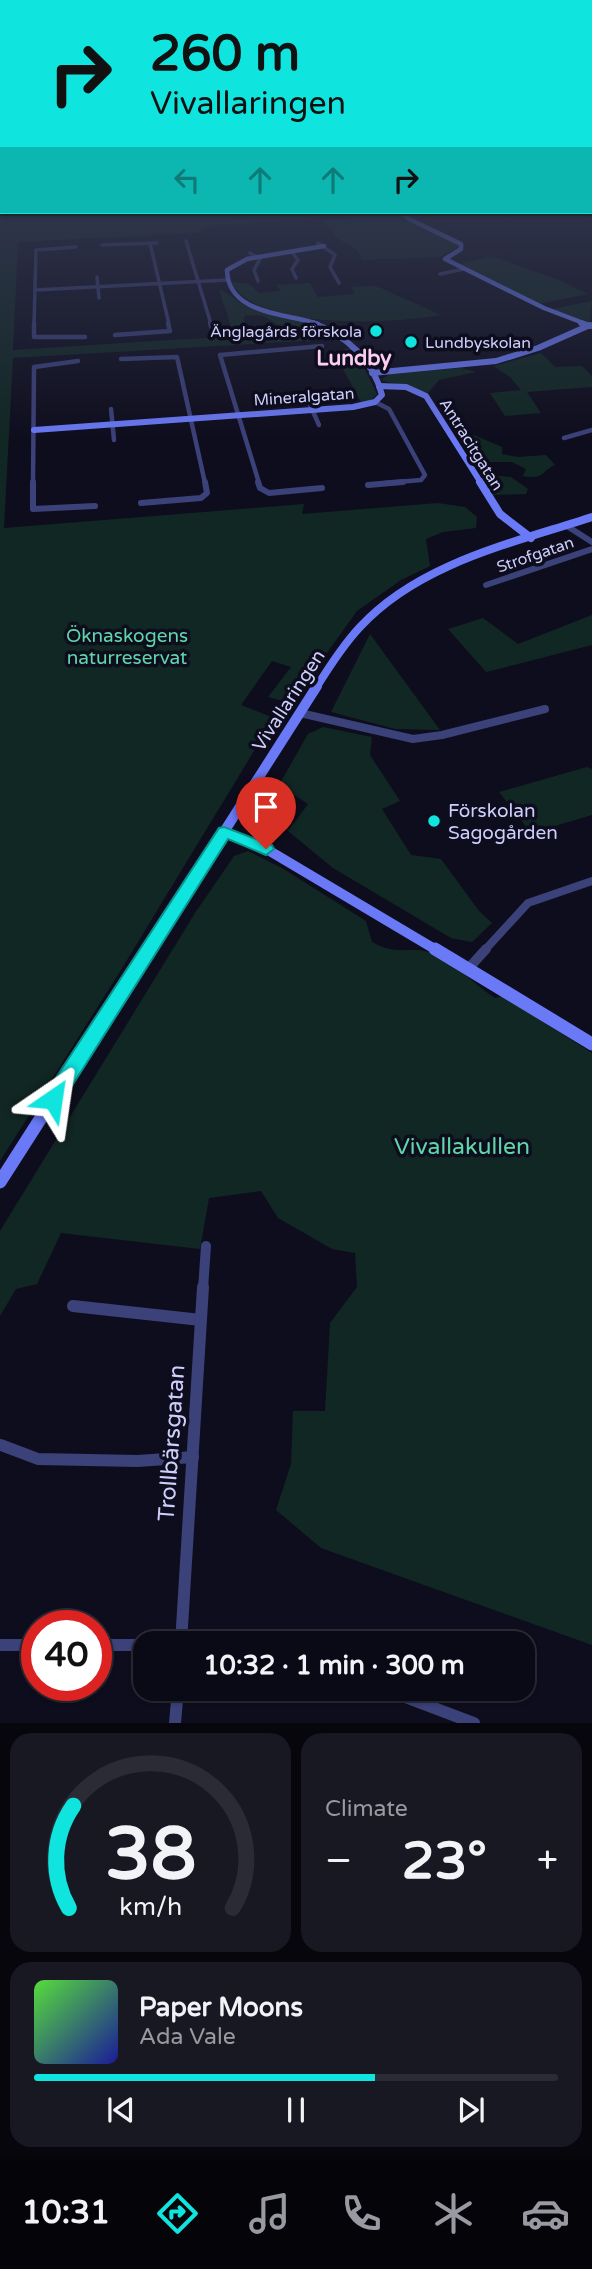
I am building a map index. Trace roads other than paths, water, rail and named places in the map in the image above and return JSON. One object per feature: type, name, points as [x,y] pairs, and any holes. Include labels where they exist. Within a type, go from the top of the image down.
[{"type":"street","points":[[35,280],[35,338],[85,337]]},
{"type":"street","points":[[97,280],[99,298]]},
{"type":"street","points":[[116,335],[170,331],[158,280]]},
{"type":"street","points":[[35,290],[216,280]]},
{"type":"street","name":"Mineralgatan","points":[[34,430],[312,410],[375,402],[382,395],[380,386],[358,347],[343,335],[322,325],[246,303],[236,297],[228,280]]},
{"type":"street","points":[[487,280],[544,308],[591,325]]},
{"type":"street","points":[[198,281],[212,329]]},
{"type":"street","points":[[372,373],[496,360],[538,348],[591,325]]},
{"type":"street","points":[[321,346],[221,353],[262,490],[270,493],[322,488]]},
{"type":"street","points":[[121,359],[177,357],[207,494],[201,498],[141,503]]},
{"type":"street","points":[[78,362],[34,367],[33,509],[95,506]]},
{"type":"street","name":"Antracitgatan","points":[[380,386],[406,387],[426,396],[500,514],[531,538]]},
{"type":"street","points":[[306,396],[319,425]]},
{"type":"street","points":[[368,485],[421,480],[425,475],[389,409],[375,402]]},
{"type":"street","points":[[111,409],[114,440]]},
{"type":"street","points":[[564,438],[592,429]]},
{"type":"street","name":"Vivallaringen","points":[[0,1182],[351,634],[388,599],[440,570],[592,517]]},
{"type":"street","name":"Strofgatan","points":[[566,526],[592,542]]},
{"type":"street","name":"Strofgatan","points":[[486,585],[592,549]]},
{"type":"street","points":[[300,713],[413,739],[442,735],[545,709]]},
{"type":"street","points":[[224,832],[286,860],[592,1044]]},
{"type":"street","points":[[468,968],[528,903],[592,881]]},
{"type":"street","name":"Trollbärsgatan","points":[[182,1631],[206,1246]]},
{"type":"street","points":[[73,1306],[201,1320]]},
{"type":"street","points":[[1,1445],[38,1459],[138,1461],[193,1457]]},
{"type":"street","points":[[0,1645],[21,1645]]},
{"type":"street","points":[[112,1645],[133,1645]]},
{"type":"street","points":[[175,1723],[177,1701]]},
{"type":"street","points":[[416,1701],[474,1723]]},
{"type":"place","name":"Änglagårds förskola","points":[[376,331]]},
{"type":"place","name":"Lundbyskolan","points":[[411,342]]},
{"type":"place","name":"Förskolan Sagogården","points":[[434,821]]},
{"type":"district","name":"Lundby","points":[[354,358]]},
{"type":"park label","name":"Öknaskogens naturreservat","points":[[127,646]]},
{"type":"park label","name":"Vivallakullen","points":[[462,1146]]}]
